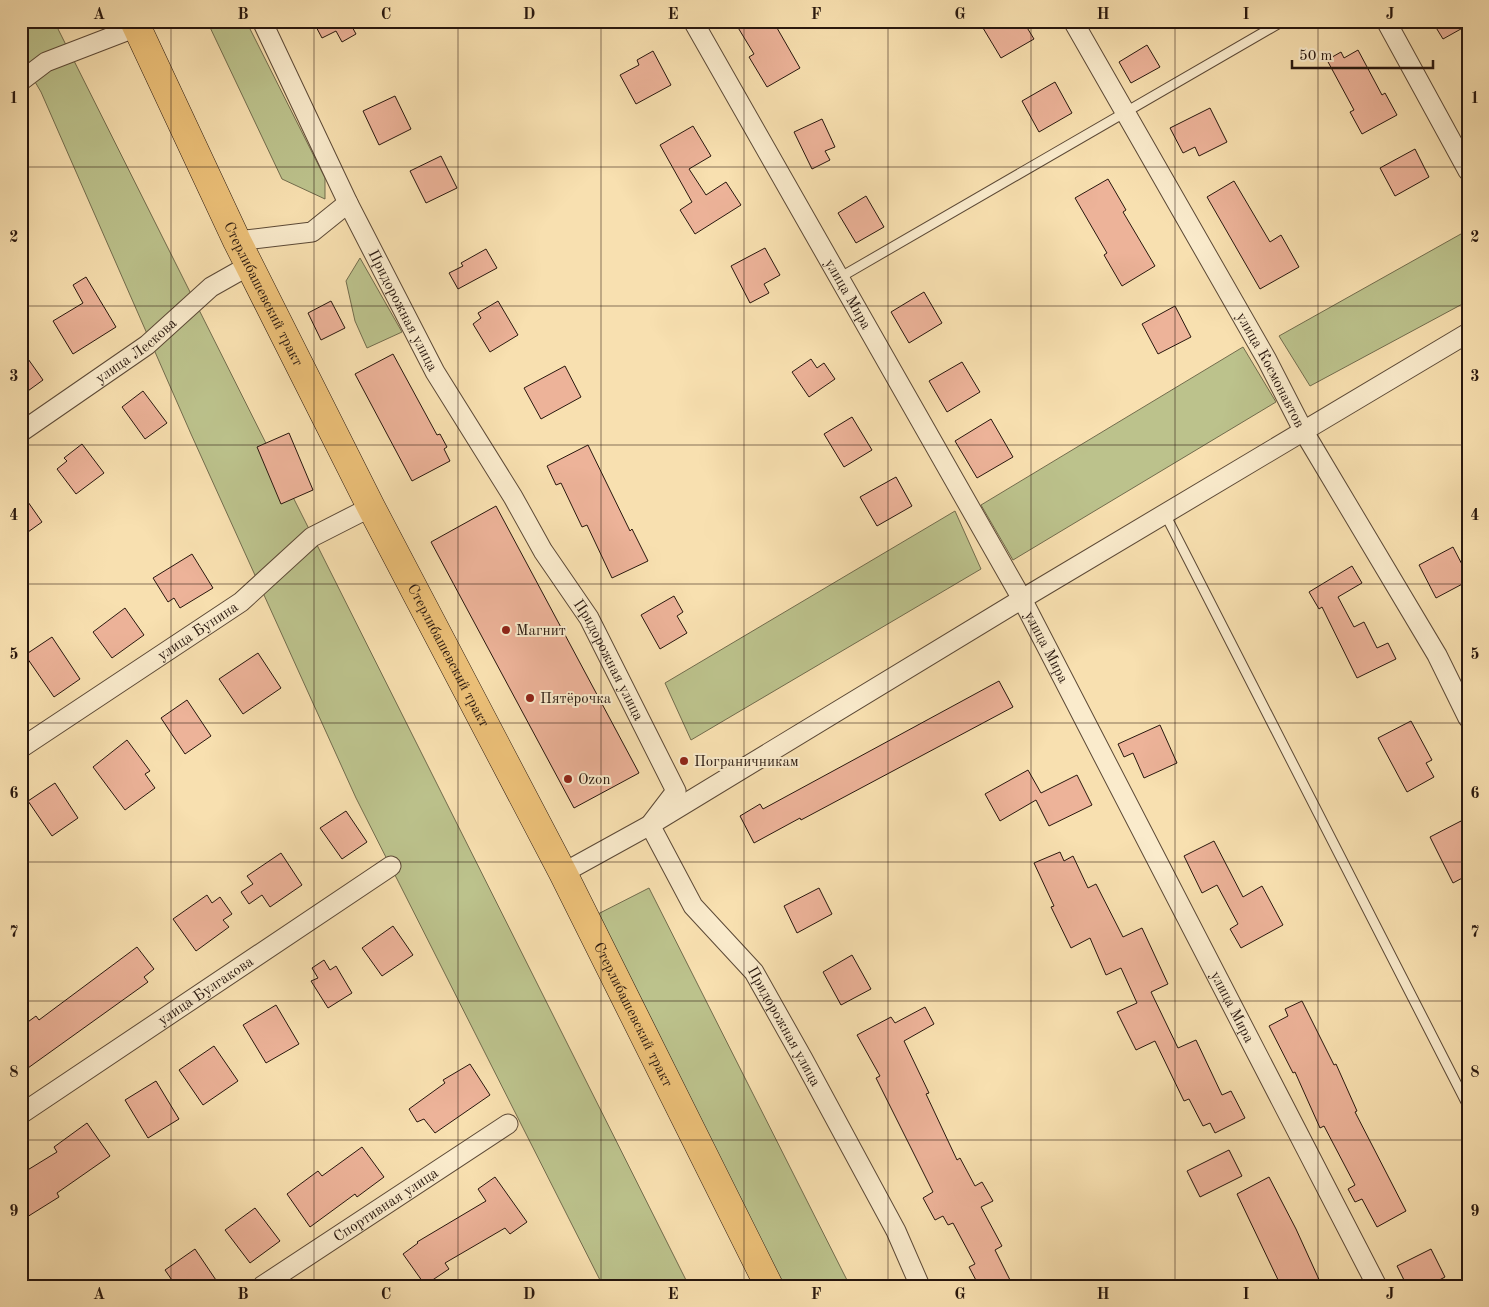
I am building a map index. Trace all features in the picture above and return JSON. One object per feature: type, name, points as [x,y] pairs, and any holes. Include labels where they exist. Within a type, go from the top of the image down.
[{"type":"main road","name":"Стерлибашевский тракт","points":[[136,24],[237,241],[371,507],[563,873],[769,1286]]},
{"type":"street","name":"Придорожная улица","points":[[262,21],[348,203],[435,372],[514,497],[543,551],[589,618],[676,791],[650,825],[693,906],[754,972],[891,1223],[920,1286]]},
{"type":"street","name":"улица Мира","points":[[693,21],[1022,599],[1377,1286]]},
{"type":"street","name":"улица Космонавтов","points":[[1073,21],[1267,360],[1304,432],[1437,655],[1468,718]]},
{"type":"street","points":[[1386,21],[1468,171]]},
{"type":"street","points":[[21,81],[46,62],[136,24]]},
{"type":"street","points":[[237,241],[312,232],[348,203]]},
{"type":"street","name":"улица Лескова","points":[[21,432],[147,345],[211,287],[250,266]]},
{"type":"street","points":[[563,873],[650,825],[1022,599],[1468,333]]},
{"type":"street","name":"улица Бунина","points":[[21,748],[241,602],[312,537],[371,507]]},
{"type":"street","name":"улица Булгакова","points":[[21,1114],[391,866]]},
{"type":"street","name":"Спортивная улица","points":[[262,1286],[508,1124]]},
{"type":"lane","points":[[839,278],[1126,114],[1283,21]]},
{"type":"lane","points":[[1165,514],[1468,1106]]},
{"type":"green space","points":[[21,21],[54,21],[689,1286],[603,1286],[356,798],[191,434],[41,92],[21,58]]},
{"type":"green space","points":[[207,21],[246,21],[325,178],[325,199],[282,179]]},
{"type":"green space","points":[[1468,230],[1468,301],[1310,386],[1279,336]]},
{"type":"green space","points":[[360,258],[402,332],[367,348],[355,321],[346,281]]},
{"type":"green space","points":[[1243,347],[1276,402],[1013,560],[981,505]]},
{"type":"green space","points":[[955,511],[981,569],[691,740],[665,683]]},
{"type":"green space","points":[[649,888],[850,1286],[784,1286],[596,915]]},
{"type":"building","points":[[313,21],[353,21],[350,23],[356,34],[342,42],[336,31],[322,38]]},
{"type":"building","points":[[734,21],[773,21],[800,68],[767,87],[749,57],[754,54]]},
{"type":"building","points":[[994,21],[1023,21],[1034,39],[1001,58],[983,28]]},
{"type":"building","points":[[1432,21],[1468,21],[1468,25],[1443,39]]},
{"type":"building","points":[[1147,45],[1160,67],[1131,83],[1119,62]]},
{"type":"building","points":[[1358,50],[1382,95],[1385,93],[1397,115],[1362,134],[1350,112],[1354,110],[1327,60],[1341,52],[1344,58]]},
{"type":"building","points":[[653,51],[671,85],[636,104],[620,75],[639,65],[637,60]]},
{"type":"building","points":[[1055,82],[1072,113],[1039,132],[1022,101]]},
{"type":"building","points":[[395,96],[411,129],[379,145],[363,111]]},
{"type":"building","points":[[1210,108],[1227,142],[1199,156],[1195,147],[1183,153],[1170,128]]},
{"type":"building","points":[[822,119],[835,147],[825,151],[830,160],[812,169],[794,132]]},
{"type":"building","points":[[693,126],[711,156],[689,169],[706,195],[726,182],[741,205],[695,234],[680,210],[692,202],[660,145]]},
{"type":"building","points":[[1415,149],[1429,177],[1395,196],[1380,168]]},
{"type":"building","points":[[441,156],[457,188],[426,203],[410,171]]},
{"type":"building","points":[[1108,179],[1126,210],[1123,212],[1155,266],[1122,286],[1104,255],[1107,253],[1075,198]]},
{"type":"building","points":[[1234,181],[1270,242],[1281,235],[1299,267],[1260,289],[1207,197]]},
{"type":"building","points":[[866,196],[884,227],[856,243],[838,213]]},
{"type":"building","points":[[765,248],[780,275],[764,284],[769,293],[750,303],[731,266]]},
{"type":"building","points":[[486,249],[497,268],[458,289],[449,273],[463,266],[461,263]]},
{"type":"building","points":[[86,277],[116,327],[73,354],[53,321],[83,303],[73,285]]},
{"type":"building","points":[[924,292],[942,323],[909,343],[891,312]]},
{"type":"building","points":[[331,301],[345,328],[321,340],[308,313]]},
{"type":"building","points":[[498,301],[518,335],[490,352],[473,324],[481,318],[478,313]]},
{"type":"building","points":[[1175,306],[1191,337],[1158,354],[1142,324]]},
{"type":"building","points":[[21,349],[43,380],[21,396]]},
{"type":"building","points":[[393,354],[437,435],[440,434],[447,447],[444,449],[450,461],[412,481],[355,374]]},
{"type":"building","points":[[811,359],[817,368],[824,363],[835,379],[809,397],[792,372]]},
{"type":"building","points":[[962,362],[980,392],[947,412],[929,381]]},
{"type":"building","points":[[565,366],[581,397],[541,419],[524,388]]},
{"type":"building","points":[[143,391],[167,423],[145,439],[122,407]]},
{"type":"building","points":[[852,417],[872,450],[844,467],[824,434]]},
{"type":"building","points":[[991,419],[1013,457],[977,478],[955,441]]},
{"type":"building","points":[[289,433],[313,490],[281,504],[257,447]]},
{"type":"building","points":[[82,444],[104,473],[76,494],[57,469],[67,461],[64,458]]},
{"type":"building","points":[[588,445],[630,531],[632,529],[648,561],[612,578],[587,525],[582,527],[561,483],[556,485],[547,466]]},
{"type":"building","points":[[896,477],[912,506],[877,526],[860,497]]},
{"type":"building","points":[[21,492],[42,522],[21,537]]},
{"type":"building","points":[[496,506],[639,773],[574,808],[431,542]]},
{"type":"building","points":[[1453,547],[1468,576],[1468,581],[1436,598],[1419,565]]},
{"type":"building","points":[[192,554],[213,588],[180,608],[174,598],[168,602],[153,578]]},
{"type":"building","points":[[1352,566],[1362,583],[1338,597],[1354,627],[1364,622],[1377,648],[1388,643],[1396,659],[1357,678],[1322,607],[1319,609],[1309,592]]},
{"type":"building","points":[[674,596],[683,612],[677,616],[687,633],[660,649],[641,615]]},
{"type":"building","points":[[125,608],[144,635],[112,658],[93,632]]},
{"type":"building","points":[[52,637],[80,679],[54,697],[25,655]]},
{"type":"building","points":[[258,653],[281,688],[243,714],[219,679]]},
{"type":"building","points":[[999,681],[1013,707],[754,843],[740,816],[760,804],[763,809]]},
{"type":"building","points":[[187,700],[211,736],[185,754],[161,718]]},
{"type":"building","points":[[1411,721],[1432,760],[1426,763],[1434,777],[1407,792],[1378,738]]},
{"type":"building","points":[[1160,725],[1177,763],[1144,778],[1133,753],[1124,757],[1118,744]]},
{"type":"building","points":[[127,740],[150,771],[145,774],[155,788],[125,810],[93,767]]},
{"type":"building","points":[[1028,770],[1041,793],[1077,775],[1092,805],[1049,826],[1036,800],[1000,821],[985,794]]},
{"type":"building","points":[[55,783],[78,818],[52,836],[28,801]]},
{"type":"building","points":[[346,811],[367,842],[342,859],[320,828]]},
{"type":"building","points":[[1461,821],[1468,836],[1468,875],[1453,883],[1430,837]]},
{"type":"building","points":[[1214,841],[1243,897],[1262,886],[1283,925],[1241,948],[1230,929],[1238,924],[1217,885],[1202,893],[1184,856]]},
{"type":"building","points":[[1060,852],[1064,861],[1073,856],[1088,888],[1096,884],[1123,937],[1142,928],[1168,984],[1151,992],[1178,1048],[1196,1040],[1222,1095],[1231,1091],[1245,1118],[1215,1133],[1210,1123],[1203,1126],[1189,1099],[1184,1101],[1155,1041],[1136,1050],[1117,1012],[1137,1003],[1121,968],[1106,975],[1090,938],[1071,948],[1051,907],[1054,906],[1034,863]]},
{"type":"building","points":[[281,853],[302,885],[270,907],[262,895],[249,904],[241,892],[253,884],[247,876]]},
{"type":"building","points":[[819,888],[832,914],[797,933],[784,906]]},
{"type":"building","points":[[207,895],[212,903],[220,897],[232,914],[223,920],[229,927],[196,951],[173,919]]},
{"type":"building","points":[[393,926],[413,955],[382,976],[362,948]]},
{"type":"building","points":[[137,947],[154,969],[144,977],[148,982],[21,1073],[21,1027],[36,1016],[39,1020]]},
{"type":"building","points":[[852,955],[871,989],[841,1005],[823,972]]},
{"type":"building","points":[[324,960],[330,970],[336,966],[352,993],[328,1008],[311,981],[318,978],[312,968]]},
{"type":"building","points":[[1302,1001],[1334,1065],[1336,1064],[1357,1111],[1355,1112],[1406,1211],[1377,1227],[1362,1199],[1355,1202],[1348,1189],[1355,1185],[1324,1126],[1320,1128],[1295,1072],[1293,1073],[1269,1026],[1288,1016],[1285,1009]]},
{"type":"building","points":[[276,1005],[299,1044],[266,1063],[243,1025]]},
{"type":"building","points":[[925,1007],[934,1024],[904,1041],[929,1093],[926,1094],[957,1160],[960,1158],[975,1186],[982,1182],[993,1201],[981,1207],[1002,1246],[995,1250],[1013,1286],[979,1286],[969,1267],[975,1264],[953,1223],[948,1225],[943,1216],[935,1220],[923,1198],[933,1192],[876,1078],[880,1076],[857,1035],[891,1017],[895,1023]]},
{"type":"building","points":[[214,1046],[238,1081],[203,1105],[179,1070]]},
{"type":"building","points":[[470,1064],[490,1095],[435,1133],[424,1119],[417,1122],[409,1109],[445,1083],[443,1080]]},
{"type":"building","points":[[156,1081],[179,1119],[148,1138],[125,1100]]},
{"type":"building","points":[[87,1123],[110,1156],[57,1193],[59,1197],[27,1217],[21,1208],[21,1174],[57,1152],[54,1147]]},
{"type":"building","points":[[362,1147],[384,1177],[357,1197],[355,1194],[310,1227],[287,1194],[318,1171],[322,1176]]},
{"type":"building","points":[[1229,1150],[1242,1176],[1200,1197],[1187,1171]]},
{"type":"building","points":[[495,1177],[527,1222],[510,1234],[505,1228],[445,1263],[449,1269],[425,1285],[403,1254],[417,1242],[486,1201],[478,1189]]},
{"type":"building","points":[[1269,1177],[1296,1229],[1322,1286],[1281,1286],[1237,1194]]},
{"type":"building","points":[[255,1208],[280,1241],[250,1263],[225,1230]]},
{"type":"building","points":[[195,1249],[220,1286],[176,1286],[165,1270]]},
{"type":"building","points":[[1431,1249],[1445,1277],[1428,1286],[1407,1286],[1397,1266]]},
{"type":"place","name":"Магнит","points":[[506,630]]},
{"type":"place","name":"Пятёрочка","points":[[530,698]]},
{"type":"place","name":"Пограничникам","points":[[684,761]]},
{"type":"place","name":"Ozon","points":[[568,779]]}]
